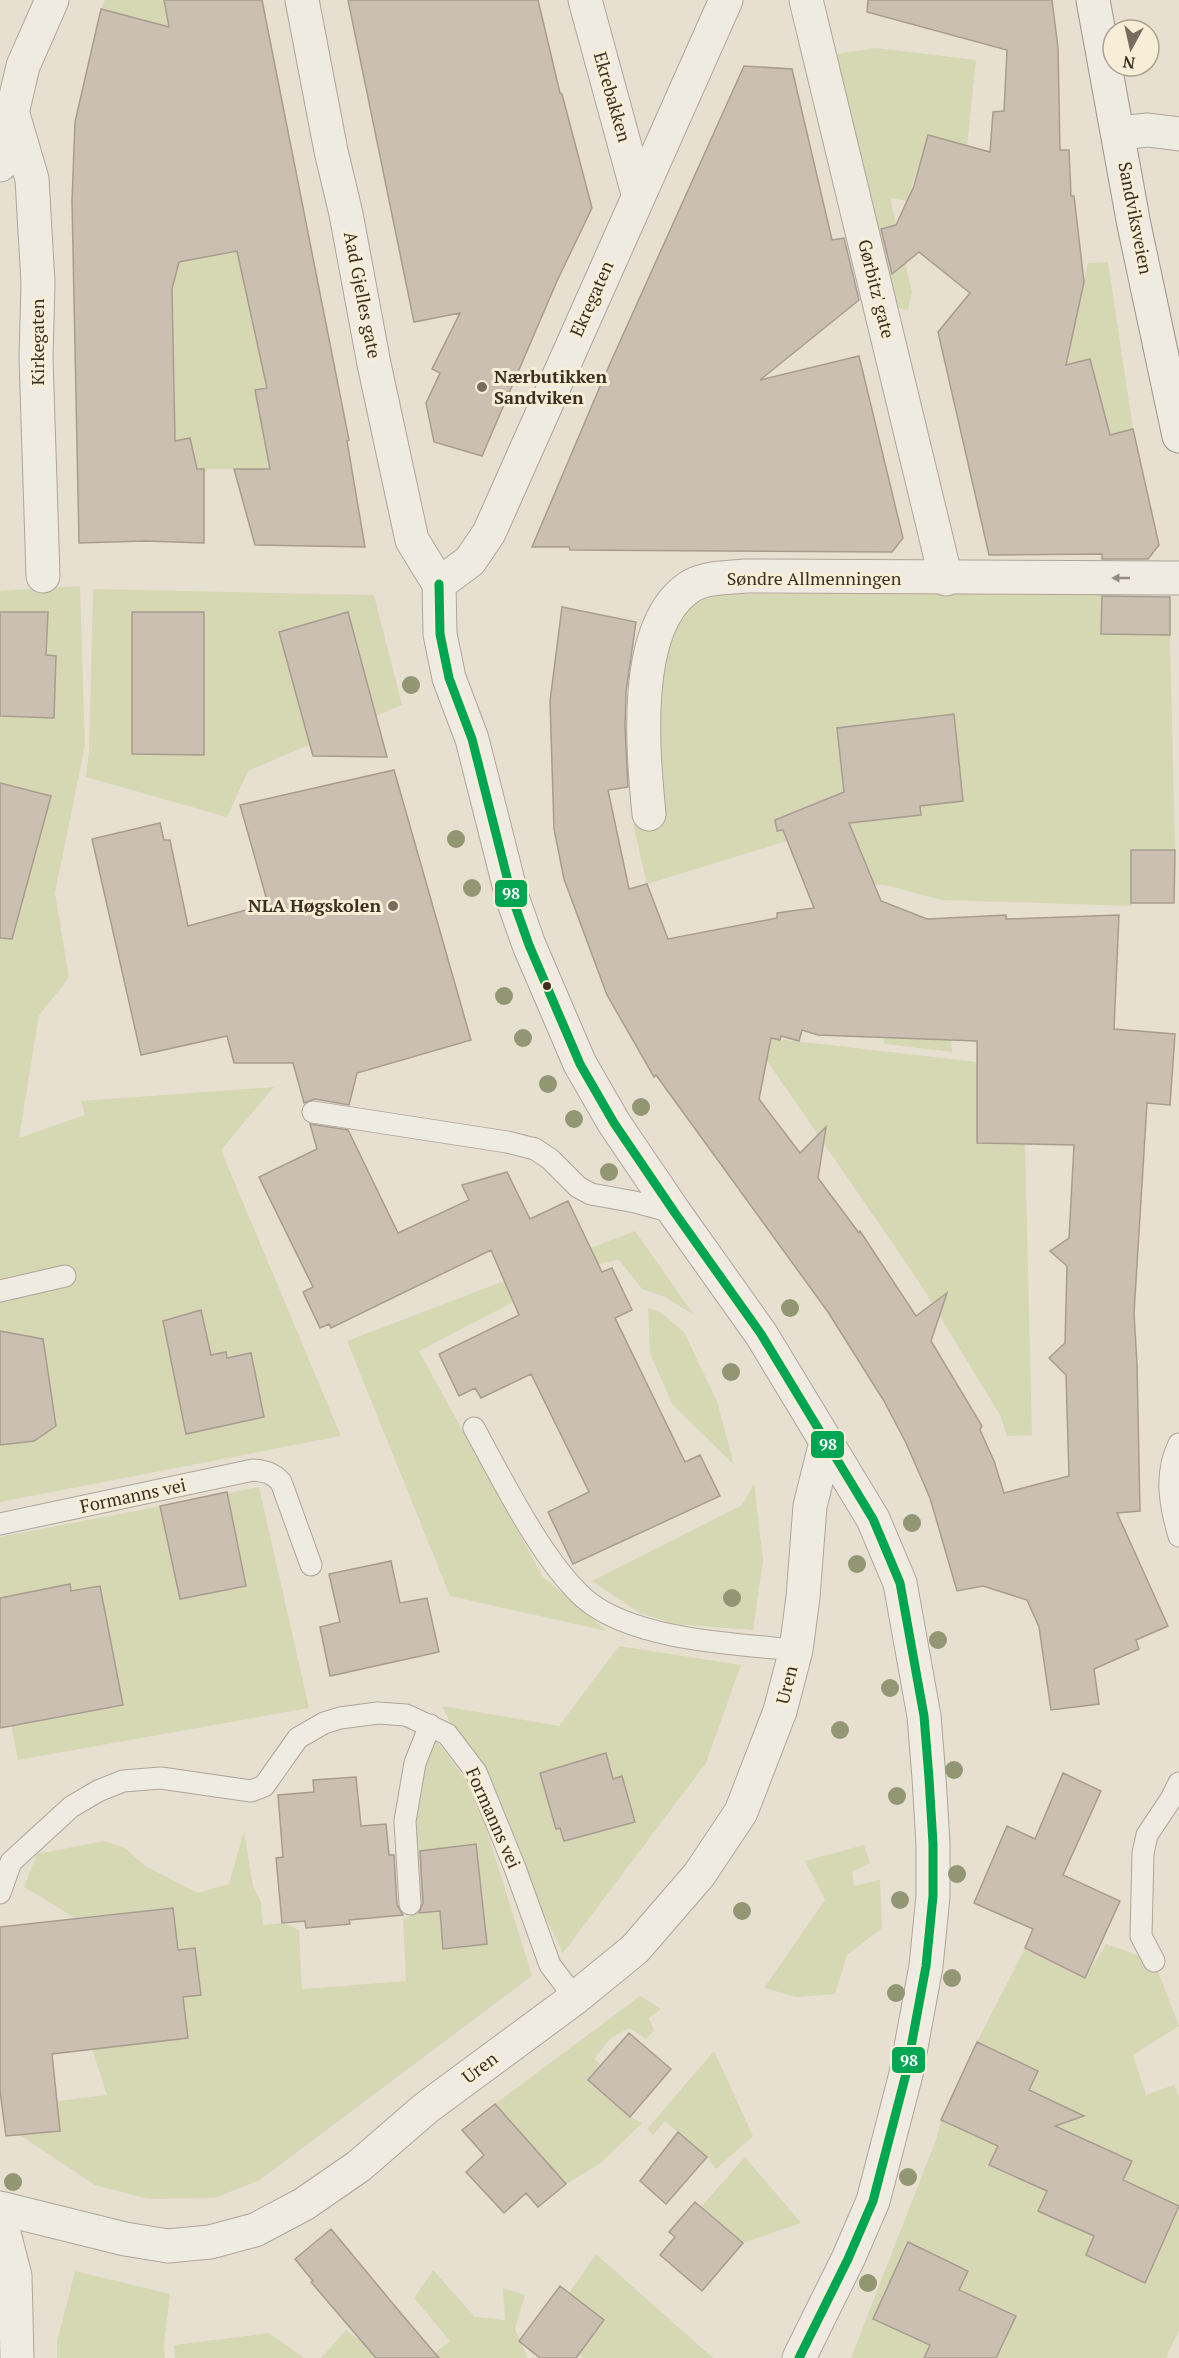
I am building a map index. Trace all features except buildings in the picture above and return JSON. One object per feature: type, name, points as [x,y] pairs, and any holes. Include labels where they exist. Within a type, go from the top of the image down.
[{"type":"street","points":[[0,165],[23,66],[52,0]]},
{"type":"street","name":"Aad Gjelles gate","points":[[302,0],[374,364],[412,540],[439,584]]},
{"type":"street","name":"Ekrebakken","points":[[585,0],[638,194]]},
{"type":"street","name":"Ekregaten","points":[[439,584],[470,561],[489,532],[726,0]]},
{"type":"street","name":"Gørbitz' gate","points":[[806,0],[946,579]]},
{"type":"street","name":"Sandviksveien","points":[[1093,0],[1134,225],[1179,436]]},
{"type":"street","name":"Kirkegaten","points":[[12,111],[32,179],[38,283],[36,358],[43,576]]},
{"type":"street","points":[[1119,133],[1148,130],[1179,134]]},
{"type":"street","name":"Søndre Allmenningen","points":[[650,814],[644,755],[645,690],[652,650],[667,608],[687,589],[699,582],[745,576],[946,579],[1179,578]]},
{"type":"street","points":[[439,584],[441,634],[449,678],[472,739],[512,897],[529,945],[580,1064],[614,1123],[761,1334],[873,1519],[900,1583],[924,1716],[933,1844],[933,1896],[926,1966],[906,2074],[873,2201],[848,2259],[799,2358]]},
{"type":"street","name":"Uren","points":[[0,2208],[125,2239],[168,2246],[210,2242],[255,2230],[304,2204],[358,2166],[426,2108],[575,1998],[635,1949],[699,1875],[741,1812],[780,1711],[795,1650],[803,1597],[810,1506],[826,1442]]},
{"type":"street","points":[[0,2218],[15,2276],[17,2358]]},
{"type":"lane","points":[[313,1112],[507,1142],[535,1149],[550,1159],[578,1187],[591,1194],[635,1202],[675,1213]]},
{"type":"lane","points":[[0,1291],[65,1275]]},
{"type":"lane","name":"Uren","points":[[474,1428],[502,1481],[539,1541],[560,1571],[586,1600],[616,1618],[654,1632],[795,1650]]},
{"type":"lane","points":[[1179,1444],[1173,1455],[1169,1485],[1171,1505],[1179,1536]]},
{"type":"lane","name":"Formanns vei","points":[[0,1524],[253,1470],[265,1471],[274,1475],[281,1482],[311,1565]]},
{"type":"lane","name":"Formanns vei","points":[[0,1893],[11,1862],[71,1807],[98,1791],[123,1781],[161,1778],[250,1791],[264,1786],[298,1738],[324,1723],[356,1714],[406,1715],[447,1734],[476,1772],[512,1857],[550,1965],[575,1998]]},
{"type":"lane","points":[[410,1904],[405,1821],[415,1763],[430,1725]]},
{"type":"lane","points":[[1154,1961],[1141,1936],[1143,1853],[1147,1835],[1179,1783]]},
{"type":"green space","points":[[105,0],[164,0],[245,249],[278,386],[255,391],[261,423],[284,418],[289,494],[256,469],[135,472],[144,403],[175,402],[174,364],[142,364],[143,330],[174,329],[172,291],[141,291],[151,60],[142,20],[101,9]]},
{"type":"green space","points":[[876,48],[976,60],[967,146],[928,135],[907,201],[890,198],[912,292],[908,310],[888,307],[837,54]]},
{"type":"green space","points":[[1108,262],[1133,429],[1109,435],[1090,359],[1044,370],[1021,310],[1076,321],[1088,263]]},
{"type":"green space","points":[[80,586],[85,745],[55,893],[69,978],[39,1015],[19,1138],[85,1115],[81,1101],[274,1087],[221,1150],[341,1436],[0,1502],[0,591]]},
{"type":"green space","points":[[93,589],[374,595],[402,705],[248,771],[227,817],[86,777],[89,751]]},
{"type":"green space","points":[[1102,593],[1101,634],[1170,635],[1175,850],[1131,851],[1132,906],[941,900],[885,885],[854,884],[866,864],[837,794],[778,818],[787,841],[647,884],[633,824],[663,816],[661,686],[663,659],[672,624],[690,606],[702,600],[726,594]]},
{"type":"green space","points":[[887,992],[948,993],[952,1052],[884,1044]]},
{"type":"green space","points":[[750,1036],[977,1062],[977,1143],[1025,1144],[1032,1435],[1007,1436],[1000,1415],[917,1279]]},
{"type":"green space","points":[[635,1231],[694,1315],[663,1296],[642,1289],[619,1260],[599,1264],[592,1261],[419,1351],[543,1577],[607,1631],[450,1596],[347,1341]]},
{"type":"green space","points":[[648,1308],[660,1312],[684,1332],[717,1401],[734,1465],[672,1404],[650,1353]]},
{"type":"green space","points":[[754,1483],[763,1560],[753,1630],[674,1624],[640,1613],[592,1581],[742,1505]]},
{"type":"green space","points":[[259,1487],[309,1708],[18,1760],[0,1667],[0,1537]]},
{"type":"green space","points":[[619,1646],[741,1665],[706,1763],[563,1953],[442,1706],[559,1726]]},
{"type":"green space","points":[[434,1738],[475,1792],[532,1976],[260,2180],[215,2198],[149,2199],[95,2185],[20,2135],[60,2131],[57,2101],[107,2095],[92,2049],[77,1919],[24,1887],[37,1854],[104,1841],[125,1848],[145,1866],[198,1893],[229,1884],[244,1831],[253,1886],[261,1902],[263,1925],[283,1923],[299,1930],[302,1989],[406,1981],[403,1919],[417,1913],[414,1838],[424,1754]]},
{"type":"green space","points":[[864,1845],[870,1863],[852,1872],[854,1886],[880,1880],[882,1928],[847,1955],[835,1994],[797,1997],[764,1988],[825,1900],[805,1861]]},
{"type":"green space","points":[[1106,1944],[1154,1961],[1179,2026],[1133,2055],[1146,2095],[1174,2085],[1179,2097],[1179,2330],[1166,2358],[851,2358],[937,2137],[941,2120],[977,2042],[1025,1948],[1085,1978]]},
{"type":"green space","points":[[640,1996],[661,2009],[649,2018],[654,2030],[646,2039],[629,2028],[611,2038],[594,2059],[601,2065],[588,2080],[630,2117],[642,2123],[601,2163],[566,2184],[495,2104]]},
{"type":"green space","points":[[714,2051],[753,2136],[716,2169],[707,2157],[665,2121],[653,2135],[647,2129]]},
{"type":"green space","points":[[745,2157],[801,2223],[743,2243],[701,2207]]},
{"type":"green space","points":[[596,2254],[713,2358],[584,2358],[579,2354],[604,2320],[569,2293]]},
{"type":"green space","points":[[433,2270],[475,2317],[505,2320],[503,2288],[525,2295],[515,2329],[528,2358],[439,2358],[435,2353],[450,2341],[414,2298]]},
{"type":"green space","points":[[75,2271],[170,2294],[164,2343],[165,2358],[57,2358],[57,2342]]},
{"type":"green space","points":[[346,2330],[362,2342],[376,2358],[321,2358]]},
{"type":"green space","points":[[269,2333],[304,2358],[175,2358],[174,2345]]},
{"type":"transit line","name":"98","points":[[439,584],[440,634],[449,678],[472,739],[512,897],[529,945],[580,1064],[614,1123],[761,1334],[873,1519],[900,1583],[924,1716],[929,1778],[933,1896],[926,1966],[906,2074],[873,2201],[848,2259],[799,2358]]},
{"type":"place","name":"Nærbutikken Sandviken","points":[[482,387]]},
{"type":"place","name":"NLA Høgskolen","points":[[393,906]]}]
